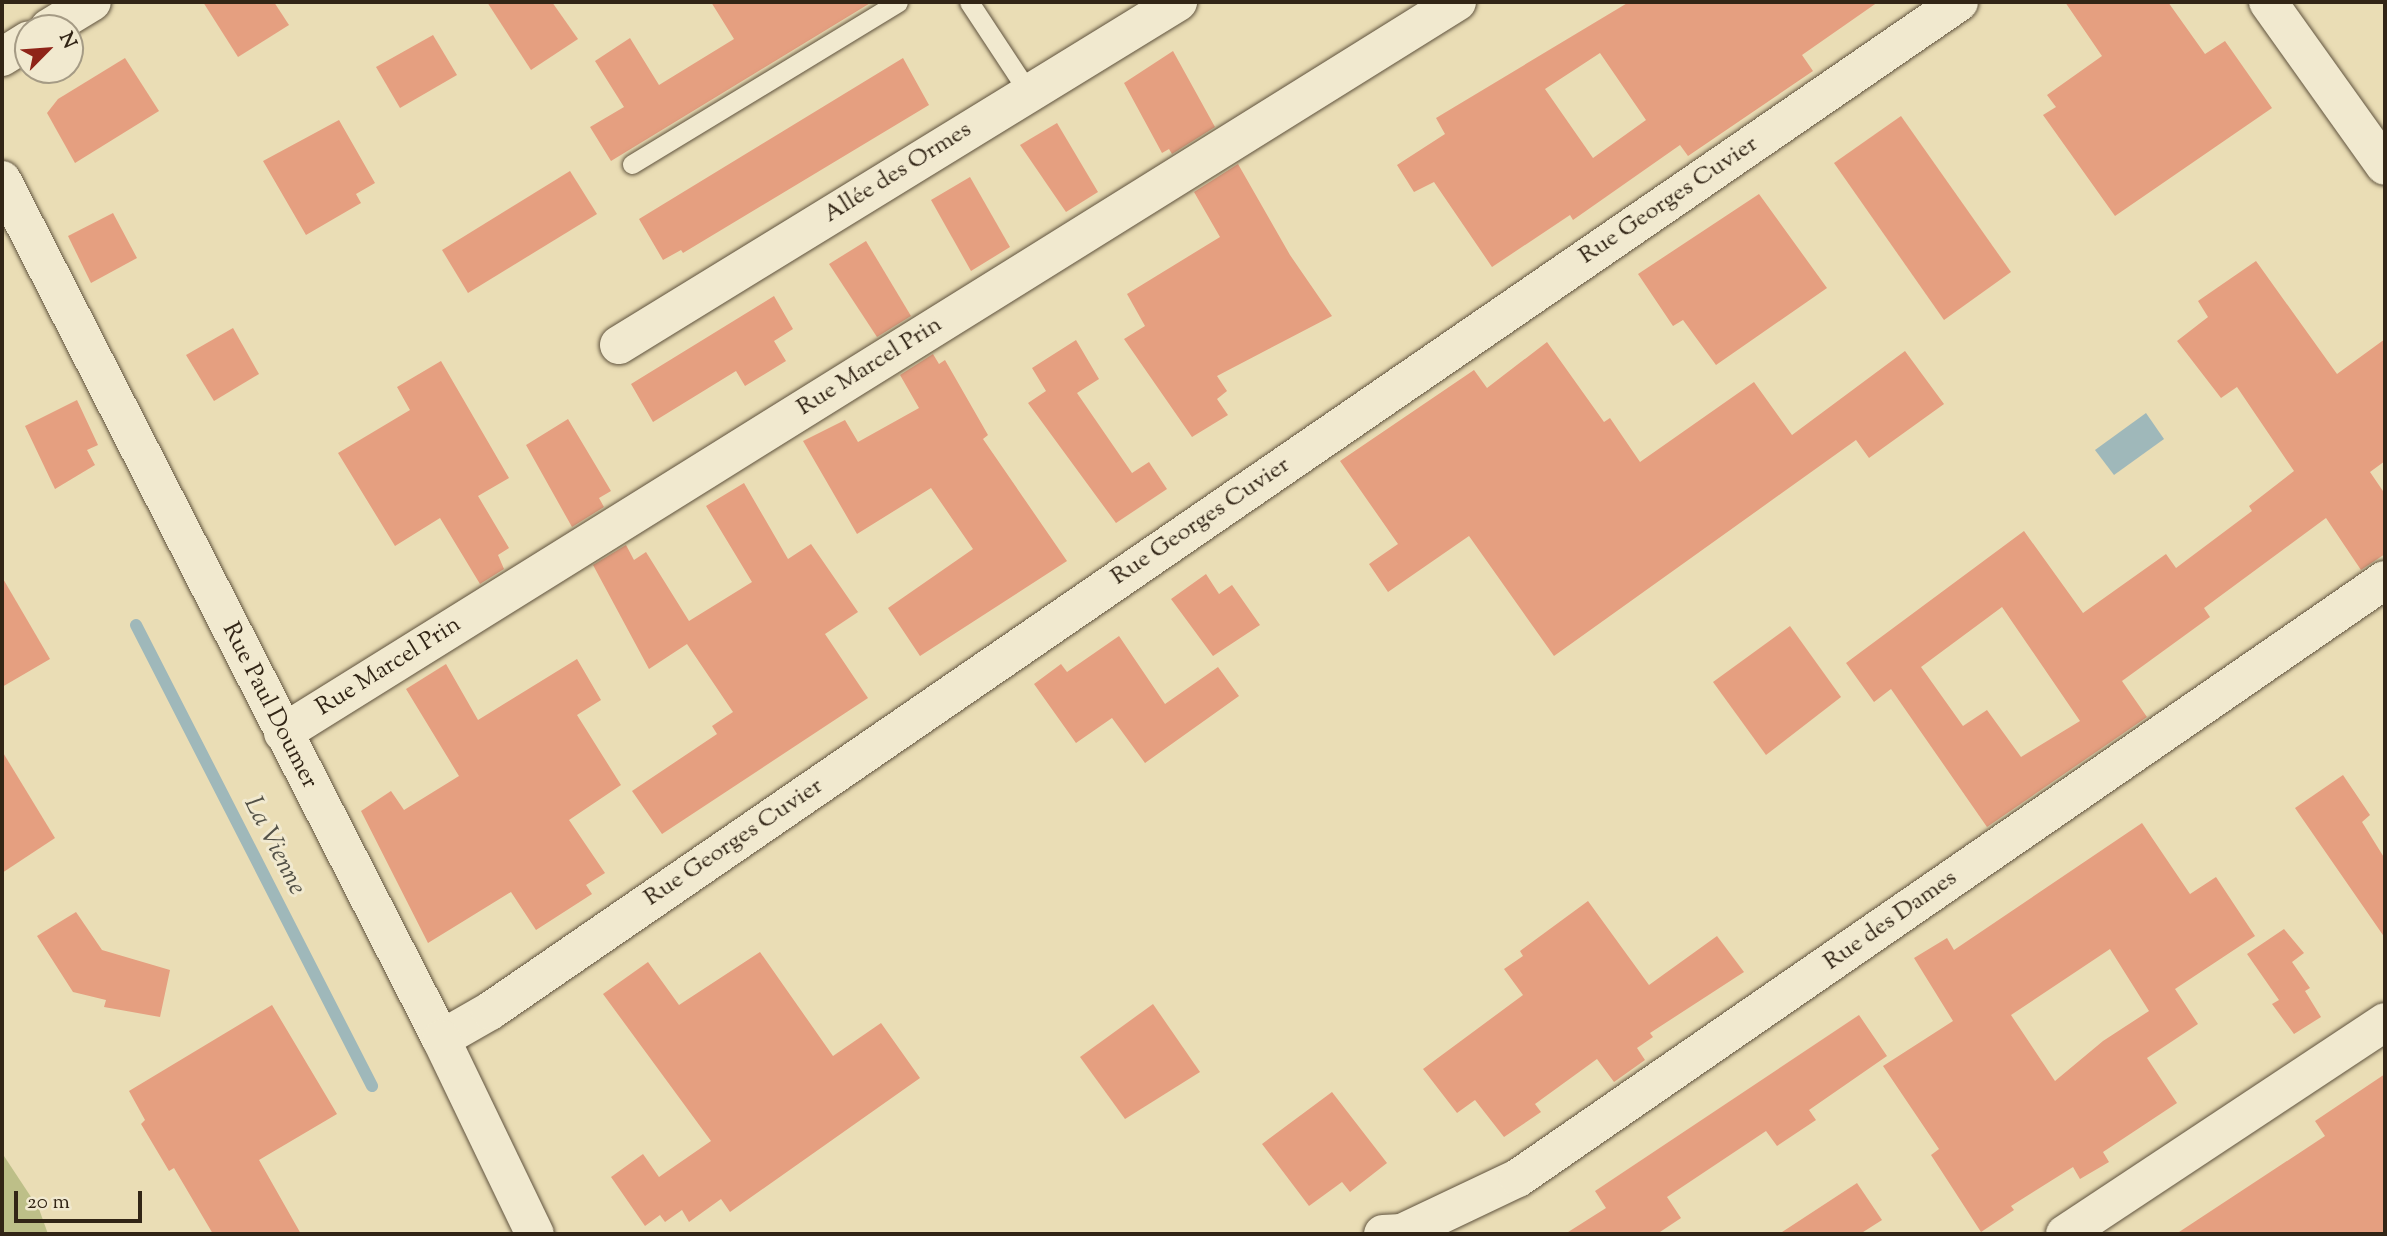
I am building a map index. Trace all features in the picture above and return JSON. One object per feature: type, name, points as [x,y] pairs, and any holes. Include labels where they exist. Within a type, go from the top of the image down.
[{"type":"street","points":[[72,14],[92,2]]},
{"type":"street","name":"Allée des Ormes","points":[[619,345],[1178,2]]},
{"type":"street","name":"Rue Marcel Prin","points":[[283,733],[1457,2]]},
{"type":"street","name":"Rue Georges Cuvier","points":[[442,1039],[490,1011],[1959,2]]},
{"type":"street","points":[[2268,2],[2385,166]]},
{"type":"street","name":"Rue Paul Doumer","points":[[2,180],[442,1039],[535,1234]]},
{"type":"street","name":"Rue des Dames","points":[[1382,1234],[1402,1233],[1518,1178],[2385,580]]},
{"type":"street","points":[[2065,1234],[2385,1022]]},
{"type":"lane","points":[[632,164],[898,2]]},
{"type":"lane","points":[[969,2],[1029,93]]},
{"type":"green space","points":[[2,1153],[39,1209],[48,1234],[2,1234]]},
{"type":"water","points":[[2146,413],[2164,439],[2114,475],[2095,450]]},
{"type":"building","points":[[203,2],[274,2],[289,25],[238,57]]},
{"type":"building","points":[[487,2],[552,2],[578,39],[531,70]]},
{"type":"building","points":[[711,2],[872,2],[611,161],[590,127],[624,107],[595,61],[630,38],[659,85],[734,39]]},
{"type":"building","points":[[1629,2],[1878,2],[1802,55],[1813,71],[1688,156],[1680,145],[1573,220],[1570,215],[1492,267],[1434,182],[1414,192],[1397,165],[1445,134],[1436,118]],"holes":[[[1600,53],[1646,120],[1593,158],[1545,89]]]},
{"type":"building","points":[[2065,2],[2168,2],[2205,54],[2225,41],[2272,108],[2115,216],[2043,115],[2056,107],[2047,95],[2102,56]]},
{"type":"building","points":[[433,35],[457,75],[400,108],[376,67]]},
{"type":"building","points":[[1173,51],[1215,127],[1172,154],[1169,149],[1162,153],[1124,83]]},
{"type":"building","points":[[125,58],[159,111],[75,163],[47,113],[58,99]]},
{"type":"building","points":[[903,58],[929,105],[683,253],[681,250],[663,260],[639,219]]},
{"type":"building","points":[[1901,116],[2011,272],[1944,320],[1834,163]]},
{"type":"building","points":[[339,120],[375,183],[356,194],[361,203],[306,235],[263,161]]},
{"type":"building","points":[[1057,123],[1098,192],[1066,212],[1020,145]]},
{"type":"building","points":[[1238,164],[1290,255],[1332,316],[1217,376],[1227,391],[1217,399],[1228,415],[1192,437],[1124,339],[1145,326],[1127,294],[1220,237],[1194,192]]},
{"type":"building","points":[[570,171],[597,214],[468,293],[442,250]]},
{"type":"building","points":[[970,177],[1010,247],[971,271],[931,200]]},
{"type":"building","points":[[1759,194],[1827,288],[1716,365],[1683,320],[1673,326],[1638,274]]},
{"type":"building","points":[[113,213],[137,258],[91,283],[68,236]]},
{"type":"building","points":[[866,241],[911,316],[877,337],[829,264]]},
{"type":"building","points":[[2256,261],[2337,374],[2385,339],[2385,461],[2370,472],[2385,494],[2385,554],[2361,570],[2326,518],[2204,608],[2210,617],[2122,681],[2147,717],[1987,827],[1891,689],[1874,702],[1846,663],[2024,531],[2083,613],[2166,554],[2176,568],[2252,511],[2249,506],[2294,471],[2237,387],[2221,398],[2177,341],[2208,317],[2198,301]],"holes":[[[2002,607],[2080,721],[2021,757],[1987,710],[1963,726],[1921,667]]]},
{"type":"building","points":[[774,296],[793,329],[774,341],[786,361],[745,386],[736,371],[653,422],[631,384]]},
{"type":"building","points":[[233,328],[259,374],[214,401],[186,355]]},
{"type":"building","points":[[1076,340],[1099,379],[1077,393],[1132,473],[1149,462],[1167,489],[1116,523],[1028,403],[1046,391],[1032,368]]},
{"type":"building","points":[[1547,342],[1604,422],[1610,418],[1640,462],[1754,382],[1792,435],[1905,351],[1944,404],[1869,458],[1856,440],[1554,656],[1469,536],[1388,592],[1369,564],[1398,544],[1340,461],[1474,370],[1487,388]]},
{"type":"building","points":[[933,354],[939,364],[945,360],[988,435],[983,439],[1067,561],[920,656],[888,608],[973,549],[931,488],[857,534],[803,441],[845,420],[858,442],[919,408],[900,375]]},
{"type":"building","points":[[441,361],[509,478],[478,496],[509,548],[498,555],[504,569],[480,584],[440,518],[395,546],[338,453],[410,410],[397,387]]},
{"type":"building","points":[[77,400],[98,445],[87,450],[95,465],[55,489],[25,426]]},
{"type":"building","points":[[568,419],[611,491],[599,498],[604,507],[572,527],[526,445]]},
{"type":"building","points":[[744,483],[788,559],[811,544],[858,612],[825,634],[868,698],[662,834],[632,791],[717,734],[712,726],[733,712],[687,644],[649,669],[593,565],[626,545],[634,560],[646,552],[689,621],[752,582],[706,506]]},
{"type":"building","points":[[1206,574],[1219,594],[1232,585],[1260,625],[1213,656],[1171,599]]},
{"type":"building","points":[[2,577],[50,659],[2,687]]},
{"type":"building","points":[[1790,626],[1841,697],[1766,755],[1713,682]]},
{"type":"building","points":[[1119,636],[1165,704],[1218,667],[1239,696],[1145,763],[1112,718],[1076,743],[1034,684],[1061,664],[1067,672]]},
{"type":"building","points":[[577,659],[601,700],[577,715],[621,785],[569,820],[605,873],[586,885],[592,894],[536,930],[511,892],[428,943],[361,811],[391,791],[404,810],[459,776],[406,689],[446,664],[478,720]]},
{"type":"building","points":[[2,751],[55,838],[2,873]]},
{"type":"building","points":[[2343,775],[2370,815],[2362,822],[2385,859],[2385,938],[2295,808]]},
{"type":"building","points":[[2142,823],[2190,894],[2216,877],[2255,936],[2175,989],[2198,1024],[2147,1058],[2177,1103],[2103,1152],[2109,1162],[2080,1179],[2073,1167],[2011,1206],[2014,1210],[1981,1232],[1931,1155],[1939,1149],[1883,1066],[1953,1021],[1914,958],[1947,938],[1954,950]],"holes":[[[2110,949],[2149,1011],[2103,1041],[2055,1081],[2011,1015]]]},
{"type":"building","points":[[1588,901],[1649,985],[1717,936],[1744,972],[1650,1033],[1653,1037],[1637,1048],[1645,1060],[1614,1082],[1597,1059],[1535,1104],[1541,1112],[1504,1137],[1475,1100],[1457,1113],[1423,1069],[1523,995],[1504,969],[1523,956],[1520,951]]},
{"type":"building","points":[[76,912],[102,950],[170,970],[160,1017],[104,1007],[106,1000],[73,992],[37,936]]},
{"type":"building","points":[[2284,929],[2304,953],[2292,962],[2310,988],[2305,991],[2321,1017],[2294,1034],[2272,1004],[2279,1000],[2247,954]]},
{"type":"building","points":[[760,952],[833,1056],[881,1023],[920,1078],[730,1212],[721,1199],[689,1222],[682,1210],[665,1222],[660,1215],[645,1226],[611,1177],[643,1154],[659,1177],[711,1141],[603,994],[648,962],[679,1005]]},
{"type":"building","points":[[1153,1004],[1200,1072],[1125,1119],[1080,1057]]},
{"type":"building","points":[[272,1005],[337,1114],[259,1160],[301,1234],[213,1234],[174,1168],[169,1171],[141,1124],[145,1120],[129,1091]]},
{"type":"building","points":[[1859,1015],[1887,1056],[1809,1110],[1816,1120],[1777,1146],[1766,1131],[1667,1197],[1681,1218],[1657,1234],[1565,1234],[1606,1208],[1595,1191]]},
{"type":"building","points":[[2385,1074],[2385,1234],[2176,1234],[2325,1136],[2315,1121]]},
{"type":"building","points":[[1332,1092],[1387,1163],[1350,1192],[1342,1182],[1309,1206],[1262,1144]]},
{"type":"building","points":[[1857,1183],[1882,1220],[1860,1234],[1779,1234]]},
{"type":"waterway","name":"La Vienne","points":[[136,625],[372,1086]]}]
